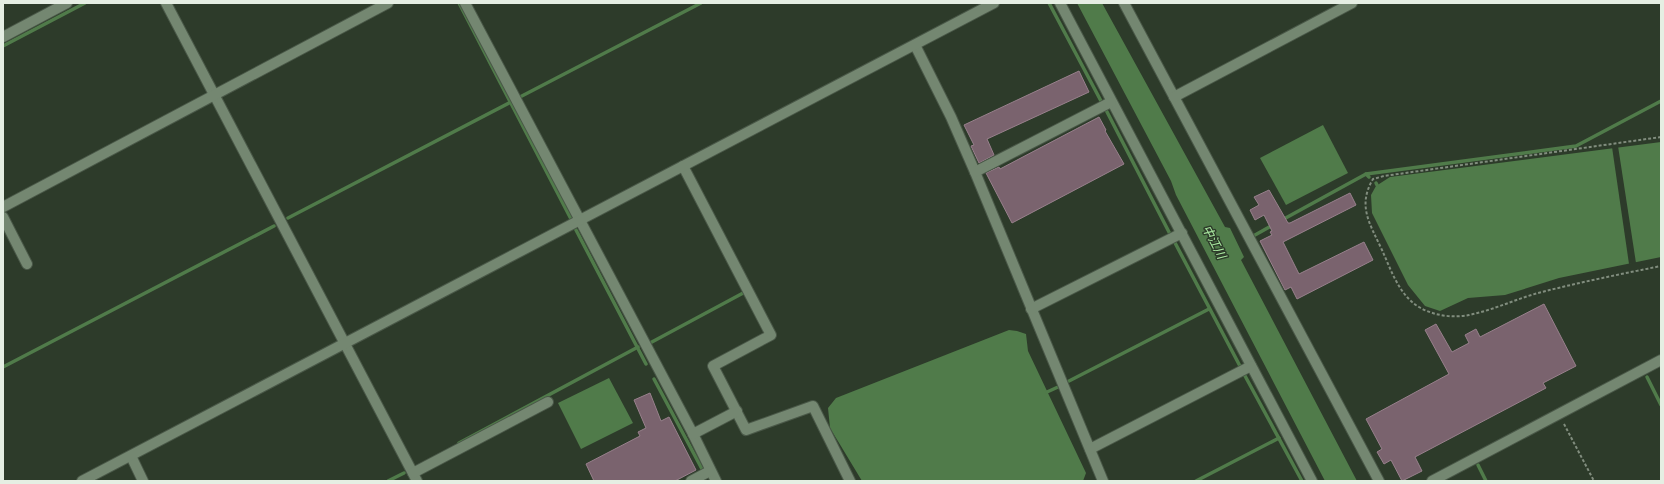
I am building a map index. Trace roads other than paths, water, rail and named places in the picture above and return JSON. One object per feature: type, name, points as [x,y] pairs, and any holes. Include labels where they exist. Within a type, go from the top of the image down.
[{"type":"street","points":[[3,37],[67,3]]},
{"type":"street","points":[[166,3],[415,477],[548,402]]},
{"type":"street","points":[[3,207],[388,3]]},
{"type":"street","points":[[465,3],[693,434],[716,481]]},
{"type":"street","points":[[82,481],[994,3]]},
{"type":"street","points":[[1060,3],[1312,481]]},
{"type":"street","points":[[1124,3],[1379,481]]},
{"type":"street","points":[[1174,97],[1352,3]]},
{"type":"street","points":[[915,45],[951,117],[975,172],[1103,481]]},
{"type":"street","points":[[975,172],[1111,102]]},
{"type":"street","points":[[683,166],[771,335],[713,366],[746,430],[813,406],[850,481]]},
{"type":"street","points":[[3,217],[27,264]]},
{"type":"street","points":[[1031,309],[1182,233]]},
{"type":"street","points":[[1432,481],[1661,360]]},
{"type":"street","points":[[1090,450],[1251,366]]},
{"type":"street","points":[[693,434],[737,411]]},
{"type":"street","points":[[131,456],[143,481]]},
{"type":"street","points":[[691,481],[710,471]]},
{"type":"water","name":"中江川","points":[[1077,3],[1102,3],[1225,227],[1230,228],[1244,257],[1241,260],[1357,481],[1325,481],[1176,195],[1171,181]]},
{"type":"water","points":[[1323,125],[1348,173],[1286,205],[1260,158]]},
{"type":"water","points":[[1661,142],[1661,257],[1559,278],[1505,295],[1468,298],[1440,311],[1425,306],[1408,285],[1372,213],[1371,195],[1376,186],[1390,177]]},
{"type":"water","points":[[1009,330],[1026,334],[1028,351],[1086,473],[1083,481],[862,481],[830,428],[828,408],[836,398]]},
{"type":"water","points":[[609,378],[633,423],[581,449],[558,403]]},
{"type":"waterway","points":[[3,46],[85,3]]},
{"type":"waterway","points":[[459,3],[571,219]]},
{"type":"waterway","points":[[518,98],[701,3]]},
{"type":"waterway","points":[[1049,3],[1101,101]]},
{"type":"waterway","points":[[288,218],[513,101]]},
{"type":"waterway","points":[[1366,174],[1576,146],[1661,101]]},
{"type":"waterway","points":[[1105,108],[1170,234]]},
{"type":"waterway","points":[[1282,220],[1366,174],[1369,177]]},
{"type":"waterway","points":[[1255,235],[1273,225]]},
{"type":"waterway","points":[[3,367],[274,226]]},
{"type":"waterway","points":[[576,230],[646,364]]},
{"type":"waterway","points":[[1173,239],[1241,368]]},
{"type":"waterway","points":[[650,343],[745,292]]},
{"type":"waterway","points":[[1069,381],[1209,309]]},
{"type":"waterway","points":[[459,443],[638,347]]},
{"type":"waterway","points":[[1244,374],[1302,481]]},
{"type":"waterway","points":[[1647,377],[1661,405]]},
{"type":"waterway","points":[[654,379],[702,469]]},
{"type":"waterway","points":[[1047,392],[1058,387]]},
{"type":"waterway","points":[[1196,481],[1279,438]]},
{"type":"waterway","points":[[1478,465],[1486,481]]},
{"type":"waterway","points":[[388,481],[404,473]]}]
